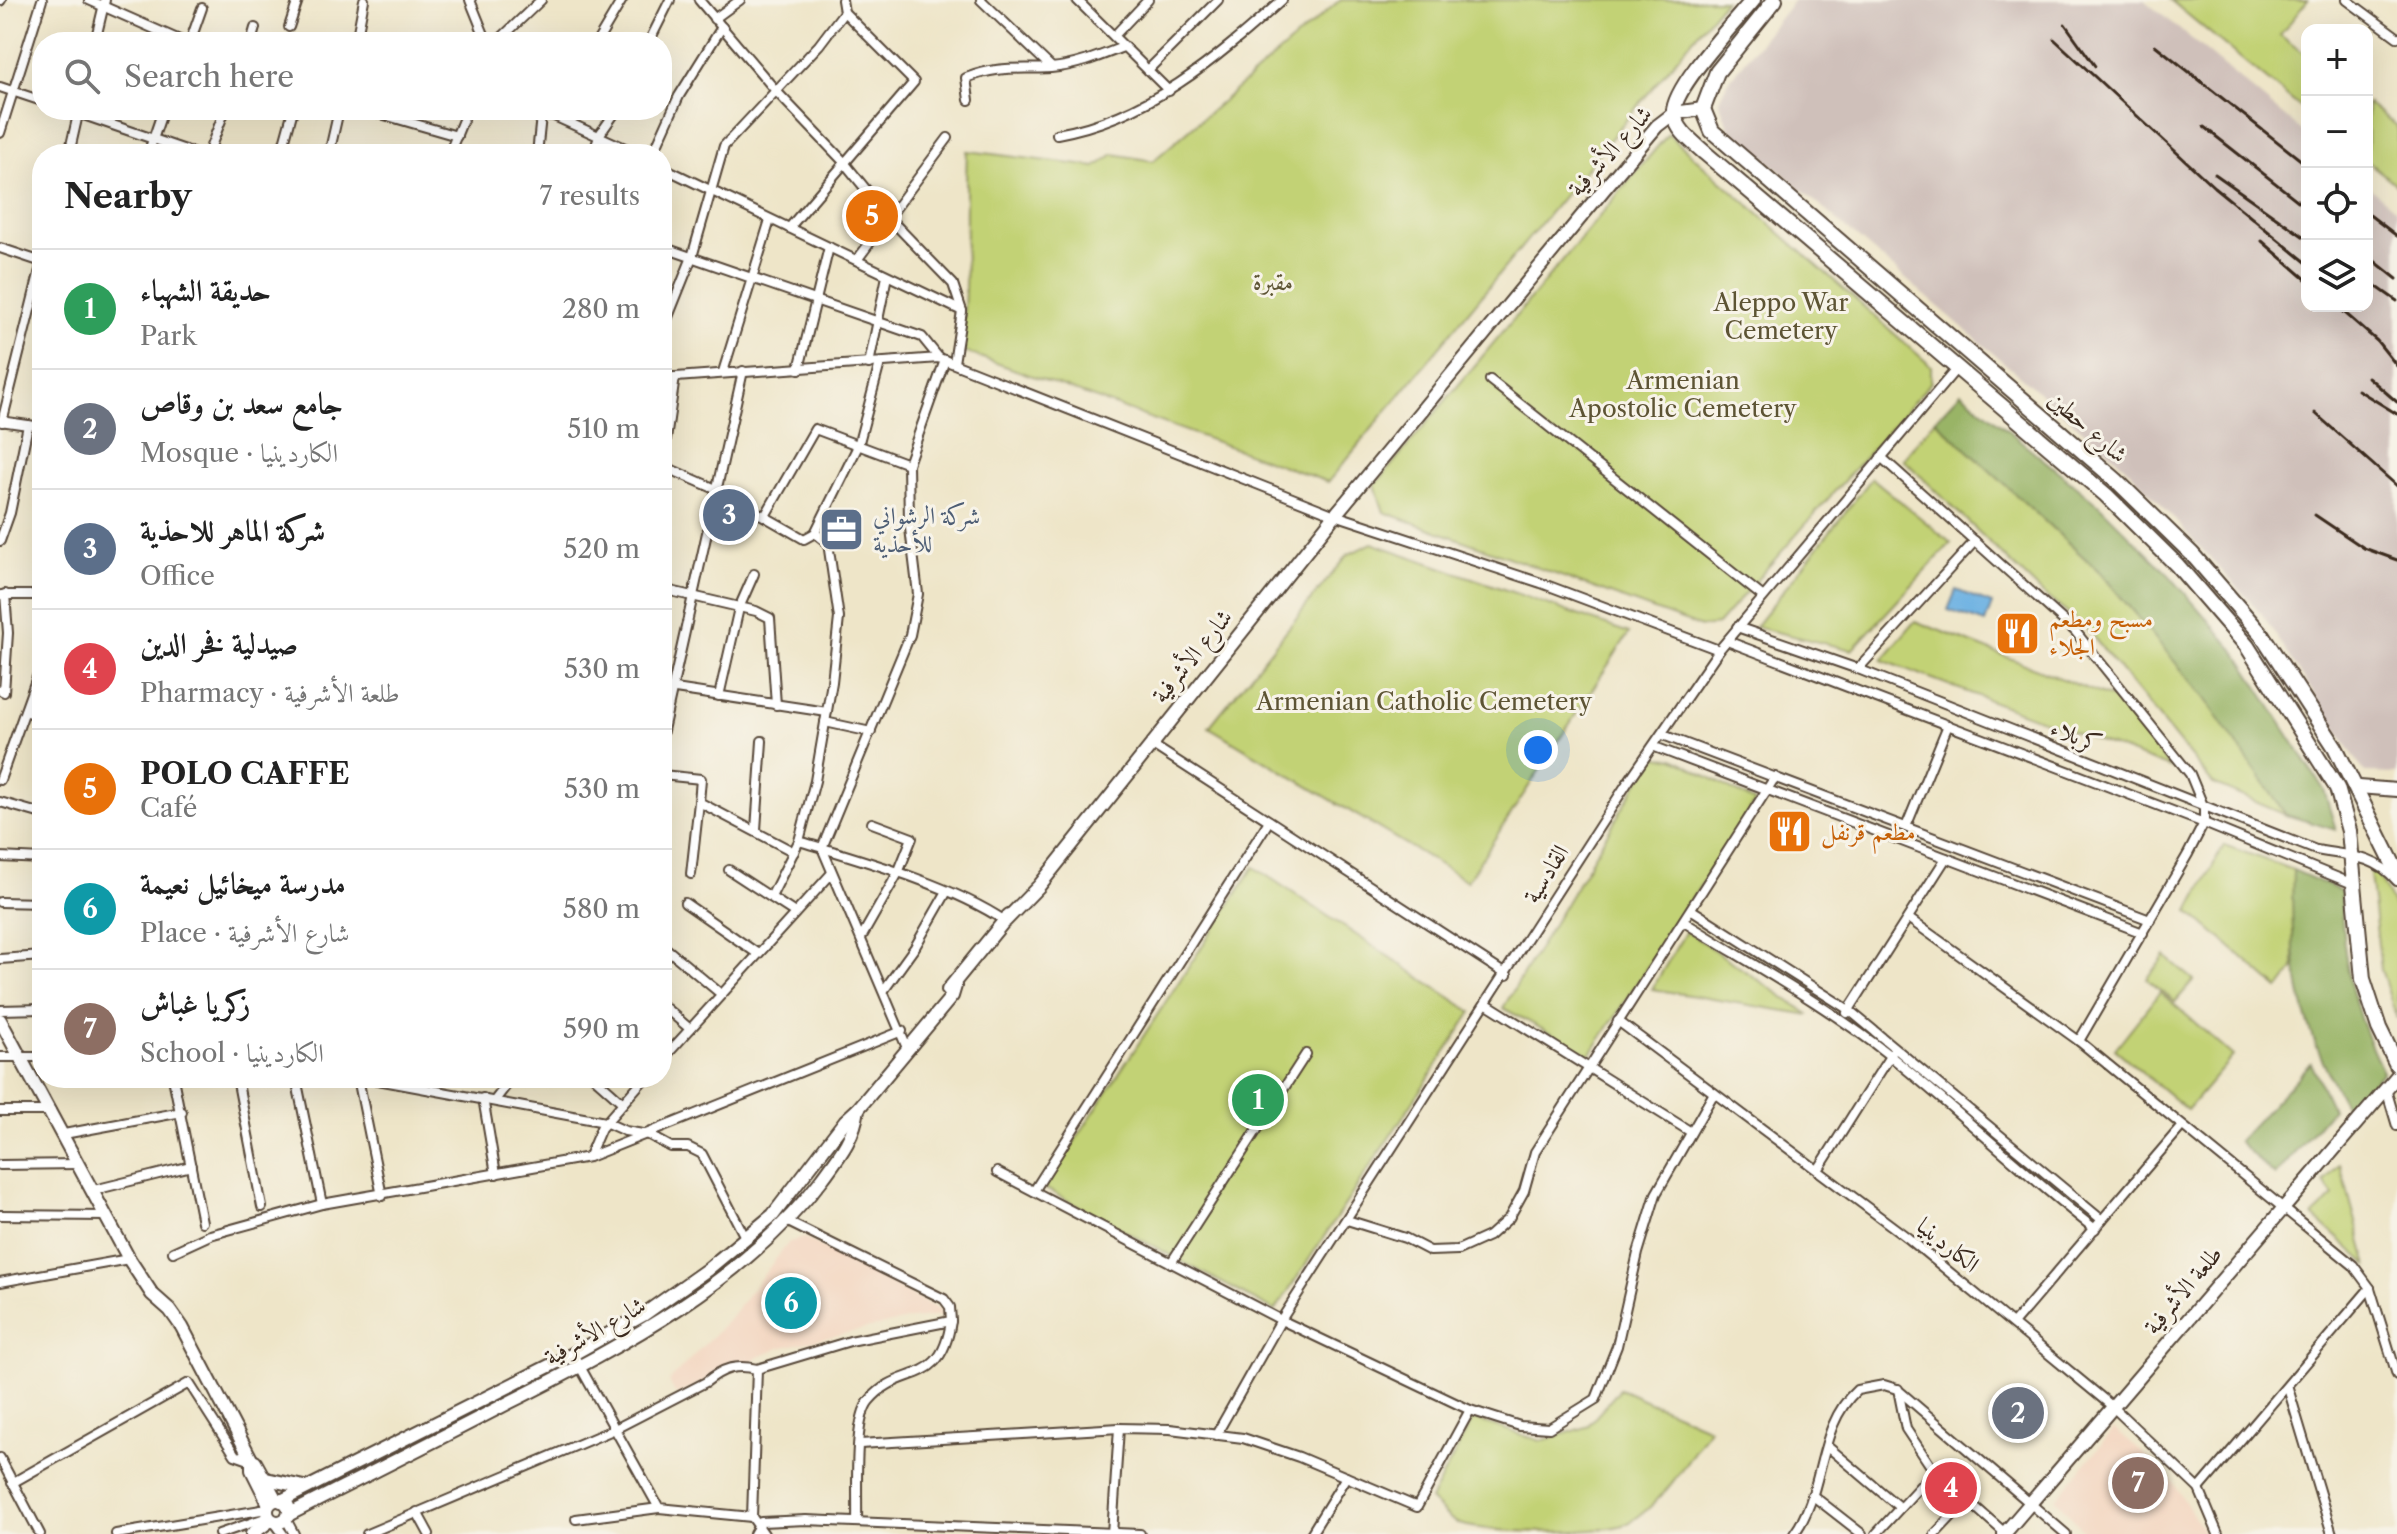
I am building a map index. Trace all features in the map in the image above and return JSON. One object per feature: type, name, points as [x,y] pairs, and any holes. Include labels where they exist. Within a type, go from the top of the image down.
[{"type":"main road","name":"شارع الأشرفية","points":[[1674,113],[1679,92],[1753,0]]},
{"type":"main road","points":[[1703,109],[1717,72],[1775,0]]},
{"type":"main road","name":"شارع حطين","points":[[1703,109],[1712,131],[2116,480],[2192,554],[2262,635],[2358,787],[2397,872]]},
{"type":"main road","name":"شارع حطين","points":[[1674,113],[1679,127],[1705,153],[2106,495],[2177,565],[2247,646],[2337,788],[2349,831],[2363,979],[2379,1028],[2397,1065]]},
{"type":"street","points":[[0,133],[42,0]]},
{"type":"street","points":[[89,0],[104,3],[166,32]]},
{"type":"street","points":[[289,27],[298,0]]},
{"type":"street","points":[[358,32],[364,0]]},
{"type":"street","points":[[470,0],[483,32]]},
{"type":"street","points":[[507,32],[541,0]]},
{"type":"street","points":[[603,32],[622,0]]},
{"type":"street","points":[[654,32],[670,0]]},
{"type":"street","points":[[699,0],[776,91],[843,161],[889,218],[953,284],[962,311],[908,464],[909,520],[918,594],[910,635],[822,848],[907,1048]]},
{"type":"street","points":[[714,19],[740,0]]},
{"type":"street","points":[[789,228],[843,161],[914,82],[844,12],[842,0]]},
{"type":"street","points":[[981,0],[1051,68]]},
{"type":"street","points":[[1077,0],[1169,91]]},
{"type":"street","points":[[1114,36],[1148,0]]},
{"type":"street","points":[[1148,70],[1218,0]]},
{"type":"street","points":[[1057,134],[1094,127],[1169,91],[1220,56],[1281,0]]},
{"type":"street","points":[[2347,0],[2397,37]]},
{"type":"street","points":[[97,32],[104,3]]},
{"type":"street","points":[[191,32],[202,8]]},
{"type":"street","points":[[672,307],[692,257],[724,146],[844,12]]},
{"type":"street","points":[[672,112],[722,27]]},
{"type":"street","points":[[254,32],[255,28]]},
{"type":"street","points":[[969,100],[966,78],[984,71],[1024,65],[1051,68],[1088,60],[1123,47]]},
{"type":"street","points":[[0,87],[32,98]]},
{"type":"street","name":"شارع الأشرفية","points":[[116,1534],[276,1512],[307,1487],[573,1354],[643,1315],[746,1239],[773,1215],[1005,921],[1039,886],[1150,743],[1363,480],[1443,375],[1455,366],[1657,126],[1674,113],[1703,109]]},
{"type":"street","points":[[71,144],[75,120]]},
{"type":"street","points":[[104,120],[173,144]]},
{"type":"street","points":[[151,144],[159,120]]},
{"type":"street","points":[[212,144],[221,120]]},
{"type":"street","points":[[284,144],[290,120]]},
{"type":"street","points":[[331,144],[337,120]]},
{"type":"street","points":[[402,120],[457,136]]},
{"type":"street","points":[[453,144],[463,120]]},
{"type":"street","points":[[537,144],[539,120]]},
{"type":"street","points":[[571,120],[619,144]]},
{"type":"street","points":[[596,144],[610,120]]},
{"type":"street","points":[[657,144],[668,120]]},
{"type":"street","points":[[857,260],[948,138]]},
{"type":"street","points":[[672,172],[962,311]]},
{"type":"street","points":[[723,372],[770,220]]},
{"type":"street","points":[[799,369],[829,247]]},
{"type":"street","points":[[0,248],[32,259]]},
{"type":"street","points":[[672,250],[922,337],[946,360],[1335,515],[1541,583],[1719,650]]},
{"type":"street","points":[[869,364],[887,276]]},
{"type":"street","points":[[32,301],[1,422],[32,426]]},
{"type":"street","points":[[672,377],[946,360]]},
{"type":"street","points":[[672,472],[718,490],[804,539],[815,533],[858,446],[880,363]]},
{"type":"street","name":"القادسية","points":[[1216,1435],[1281,1320],[1507,975],[1628,782],[1719,650],[1957,368]]},
{"type":"street","points":[[672,667],[718,490],[743,371]]},
{"type":"street","points":[[672,398],[675,377]]},
{"type":"street","points":[[1490,380],[1762,596]]},
{"type":"street","points":[[0,541],[28,425]]},
{"type":"street","points":[[765,516],[815,429],[908,464]]},
{"type":"street","points":[[1881,457],[2075,631],[2190,774],[2204,808],[2204,823],[2079,1041]]},
{"type":"street","points":[[771,897],[799,841],[815,781],[839,618],[828,543],[815,533]]},
{"type":"street","points":[[1858,669],[1975,541]]},
{"type":"street","points":[[719,696],[739,608],[754,574]]},
{"type":"street","points":[[672,591],[770,618],[776,705]]},
{"type":"street","points":[[0,690],[4,692],[8,633],[2,594],[32,595]]},
{"type":"street","name":"كربلاء","points":[[1737,627],[1858,669],[2316,850],[2378,863],[2397,881]]},
{"type":"street","name":"كربلاء","points":[[1727,641],[2204,823],[2353,884]]},
{"type":"street","points":[[672,689],[827,712]]},
{"type":"street","points":[[0,780],[32,691]]},
{"type":"street","points":[[25,711],[32,713]]},
{"type":"street","points":[[825,722],[871,732]]},
{"type":"street","points":[[1906,827],[1948,725]]},
{"type":"street","points":[[1663,735],[2150,920]]},
{"type":"street","points":[[756,830],[762,741]]},
{"type":"street","points":[[1150,743],[1507,975]]},
{"type":"street","points":[[1655,747],[2143,933]]},
{"type":"street","points":[[672,776],[701,779],[691,874]]},
{"type":"street","points":[[1347,1220],[1405,1238],[1430,1251],[1458,1250],[1489,1236],[1509,1218],[1524,1191],[1535,1152],[1587,1066],[1692,910],[1775,777]]},
{"type":"street","points":[[2358,787],[2397,790]]},
{"type":"street","points":[[0,802],[32,811]]},
{"type":"street","points":[[699,802],[794,852]]},
{"type":"street","points":[[1034,1191],[1269,821]]},
{"type":"street","points":[[861,938],[898,873],[912,838],[872,823]]},
{"type":"street","points":[[799,841],[898,873],[1005,921]]},
{"type":"street","points":[[0,857],[32,859]]},
{"type":"street","points":[[1842,1020],[1946,858]]},
{"type":"street","points":[[729,870],[795,913]]},
{"type":"street","points":[[672,1049],[831,874]]},
{"type":"street","points":[[884,990],[915,947],[946,893]]},
{"type":"street","points":[[0,902],[32,903]]},
{"type":"street","points":[[685,903],[758,954]]},
{"type":"street","points":[[1692,910],[1849,1010],[2102,1220]]},
{"type":"street","points":[[1908,918],[2079,1041],[2353,1265],[2370,1288],[2397,1375]]},
{"type":"street","points":[[1684,922],[1842,1020],[1890,1056],[2024,1174],[2095,1229]]},
{"type":"street","points":[[672,953],[721,994]]},
{"type":"street","points":[[0,959],[32,957]]},
{"type":"street","points":[[1487,1004],[1691,1132]]},
{"type":"street","points":[[0,1010],[32,1009]]},
{"type":"street","points":[[672,1014],[690,1029]]},
{"type":"street","points":[[0,1020],[32,1076]]},
{"type":"street","name":"الكاردينيا","points":[[1618,1021],[1908,1238],[2113,1407],[2199,1489],[2218,1534]]},
{"type":"street","points":[[173,1252],[222,1231],[322,1204],[382,1196],[589,1157],[902,1031]]},
{"type":"street","points":[[1818,1170],[1896,1047]]},
{"type":"street","points":[[1171,1263],[1306,1054]]},
{"type":"street","points":[[0,1057],[32,1057]]},
{"type":"street","name":"طلعة الأشرفية","points":[[2004,1533],[2397,1076]]},
{"type":"street","points":[[38,1088],[129,1259],[152,1294],[177,1319],[252,1461],[266,1479],[283,1534]]},
{"type":"street","points":[[176,1088],[202,1222]]},
{"type":"street","points":[[239,1088],[262,1207]]},
{"type":"street","points":[[298,1088],[322,1204]]},
{"type":"street","points":[[360,1088],[382,1196]]},
{"type":"street","points":[[432,1088],[605,1122],[625,1131],[649,1135],[671,1147],[693,1148],[702,1154],[746,1239]]},
{"type":"street","points":[[495,1100],[504,1088]]},
{"type":"street","points":[[606,1088],[623,1103]]},
{"type":"street","points":[[589,1157],[605,1122],[636,1088]]},
{"type":"street","points":[[2386,1089],[2397,1126]]},
{"type":"street","points":[[997,1172],[1281,1320],[1470,1410],[1520,1426],[1549,1428],[1596,1399],[1617,1346],[1656,1194],[1714,1093]]},
{"type":"street","points":[[483,1098],[496,1174]]},
{"type":"street","name":"شارع الأشرفية","points":[[219,1534],[276,1512],[622,1345],[701,1292],[754,1252],[787,1221],[849,1143],[858,1109]]},
{"type":"street","points":[[0,1111],[51,1111]]},
{"type":"street","points":[[64,1134],[182,1112]]},
{"type":"street","points":[[2013,1324],[2182,1126]]},
{"type":"street","points":[[0,1165],[81,1164]]},
{"type":"street","points":[[94,1190],[191,1166]]},
{"type":"street","points":[[0,1215],[108,1216]]},
{"type":"street","points":[[773,1215],[944,1299],[950,1307],[947,1348],[927,1369],[882,1389],[868,1402],[860,1421],[857,1522]]},
{"type":"street","points":[[0,1282],[129,1259]]},
{"type":"street","points":[[2199,1489],[2370,1288]]},
{"type":"street","points":[[367,1534],[615,1429],[706,1382],[719,1371],[741,1365],[757,1369],[850,1341],[951,1321]]},
{"type":"street","points":[[573,1354],[659,1508]]},
{"type":"street","points":[[757,1369],[752,1517],[759,1532]]},
{"type":"street","points":[[12,1483],[189,1383],[235,1455],[252,1461]]},
{"type":"street","points":[[1795,1534],[1812,1495],[1838,1414],[1857,1390],[1884,1385],[1897,1389],[2066,1534]]},
{"type":"street","points":[[2288,1388],[2332,1534]]},
{"type":"street","points":[[1897,1389],[1906,1429],[1934,1471],[2004,1533]]},
{"type":"street","points":[[860,1444],[1119,1428],[1243,1438],[1417,1507],[1470,1410]]},
{"type":"street","points":[[1112,1532],[1119,1428]]},
{"type":"street","points":[[1827,1446],[1899,1507]]},
{"type":"street","points":[[0,1458],[2,1469],[40,1534]]},
{"type":"street","points":[[252,1461],[252,1470],[276,1512],[294,1534]]},
{"type":"street","points":[[1876,1534],[1934,1471]]},
{"type":"street","points":[[1311,1534],[1346,1477]]},
{"type":"street","points":[[266,1479],[307,1487]]},
{"type":"street","points":[[1812,1495],[1862,1534]]},
{"type":"street","points":[[1935,1534],[1966,1501]]},
{"type":"street","points":[[576,1519],[659,1508],[752,1517]]},
{"type":"street","points":[[252,1534],[276,1512]]},
{"type":"street","points":[[417,1512],[429,1534]]},
{"type":"street","points":[[759,1532],[761,1522],[806,1520],[1140,1534]]},
{"type":"shaded area","points":[[1794,0],[2144,0],[2301,130],[2301,312],[2373,312],[2373,190],[2397,210],[2397,774],[2365,773],[2262,614],[2125,466],[1729,128],[1719,100],[1727,83]]},
{"type":"shaded area","points":[[805,1238],[941,1311],[942,1316],[911,1319],[779,1348],[676,1395],[669,1381],[729,1319],[789,1242]]},
{"type":"shaded area","points":[[2114,1429],[2168,1474],[2205,1534],[2086,1534],[2056,1499]]},
{"type":"green space","name":"مقبرة","points":[[1340,0],[1725,0],[1328,482],[960,350],[967,151],[1096,167],[1114,154],[1153,161]]},
{"type":"green space","points":[[2170,0],[2308,0],[2280,35],[2301,51],[2301,108]]},
{"type":"green space","points":[[2373,108],[2397,126],[2397,185],[2373,166]]},
{"type":"green space","name":"Armenian Apostolic Cemetery","points":[[1668,134],[1931,366],[1931,382],[1717,625],[1701,627],[1384,512],[1375,485]]},
{"type":"green space","points":[[1961,392],[2099,505],[2170,576],[2236,652],[2324,790],[2336,830],[2286,815],[2204,697],[2101,573],[1935,420]]},
{"type":"green space","points":[[1935,420],[2101,573],[2205,697],[2286,815],[2213,784],[2085,627],[2044,595],[1903,459]]},
{"type":"green space","points":[[1872,478],[1951,543],[1852,650],[1755,627]]},
{"type":"green space","name":"Armenian Catholic Cemetery","points":[[1372,543],[1629,633],[1467,881],[1209,727],[1347,555]]},
{"type":"green space","points":[[1915,621],[2116,700],[2170,768],[1882,660]]},
{"type":"green space","points":[[1653,757],[1674,758],[1755,802],[1590,1055],[1503,1008]]},
{"type":"green space","points":[[2224,845],[2293,870],[2294,969],[2279,989],[2189,911]]},
{"type":"green space","points":[[2369,866],[2374,866],[2397,913],[2397,1019],[2381,970]]},
{"type":"green space","points":[[1254,867],[1472,1012],[1275,1311],[1044,1188]]},
{"type":"green space","points":[[2293,870],[2341,891],[2343,939],[2351,984],[2364,1028],[2383,1072],[2346,1107],[2317,1048],[2300,993],[2293,935]]},
{"type":"green space","points":[[1686,931],[1810,1015],[1652,989]]},
{"type":"green space","points":[[2165,956],[2194,980],[2175,1002],[2147,979]]},
{"type":"green space","points":[[2160,992],[2233,1056],[2187,1110],[2115,1049]]},
{"type":"green space","points":[[2311,1063],[2332,1109],[2275,1176],[2238,1141]]},
{"type":"green space","points":[[2340,1164],[2368,1265],[2313,1216],[2334,1196],[2324,1182]]},
{"type":"green space","points":[[1620,1389],[1709,1428],[1661,1495],[1624,1525],[1566,1531],[1475,1527],[1455,1522],[1430,1500],[1473,1419],[1541,1441],[1587,1427]]},
{"type":"water","points":[[1956,590],[1992,604],[1985,623],[1948,610]]},
{"type":"railway","points":[[2065,24],[2095,66]]},
{"type":"railway","points":[[2054,39],[2214,187],[2301,258]]},
{"type":"railway","points":[[2155,45],[2301,160]]},
{"type":"railway","points":[[2204,127],[2301,203]]},
{"type":"railway","points":[[2215,174],[2301,235]]},
{"type":"railway","points":[[2373,218],[2397,236]]},
{"type":"railway","points":[[2262,241],[2301,275]]},
{"type":"railway","points":[[2373,260],[2397,279]]},
{"type":"railway","points":[[2373,284],[2397,301]]},
{"type":"railway","points":[[2344,312],[2377,341],[2397,366]]},
{"type":"railway","points":[[2368,377],[2397,402]]},
{"type":"railway","points":[[2358,390],[2397,414]]},
{"type":"railway","points":[[2315,413],[2397,486]]},
{"type":"railway","points":[[2315,515],[2364,548],[2397,560]]},
{"type":"place","name":"POLO CAFFE","points":[[872,216]]},
{"type":"place","name":"شركة الماهر للاحذية","points":[[729,515]]},
{"type":"place","name":"شركة الرشواني للأحذية","points":[[842,530]]},
{"type":"place","name":"مسبح ومطعم الجلاء","points":[[2018,633]]},
{"type":"place","name":"مطعم قرنفل","points":[[1790,832]]},
{"type":"place","name":"حديقة الشهباء","points":[[1258,1100]]},
{"type":"place","name":"مدرسة ميخائيل نعيمة","points":[[791,1303]]},
{"type":"place","name":"جامع سعد بن وقاص","points":[[2018,1413]]},
{"type":"place","name":"زكريا غباش","points":[[2138,1483]]},
{"type":"place","name":"صيدلية فخر الدين","points":[[1951,1488]]},
{"type":"park label","name":"Aleppo War Cemetery","points":[[1781,317]]}]
